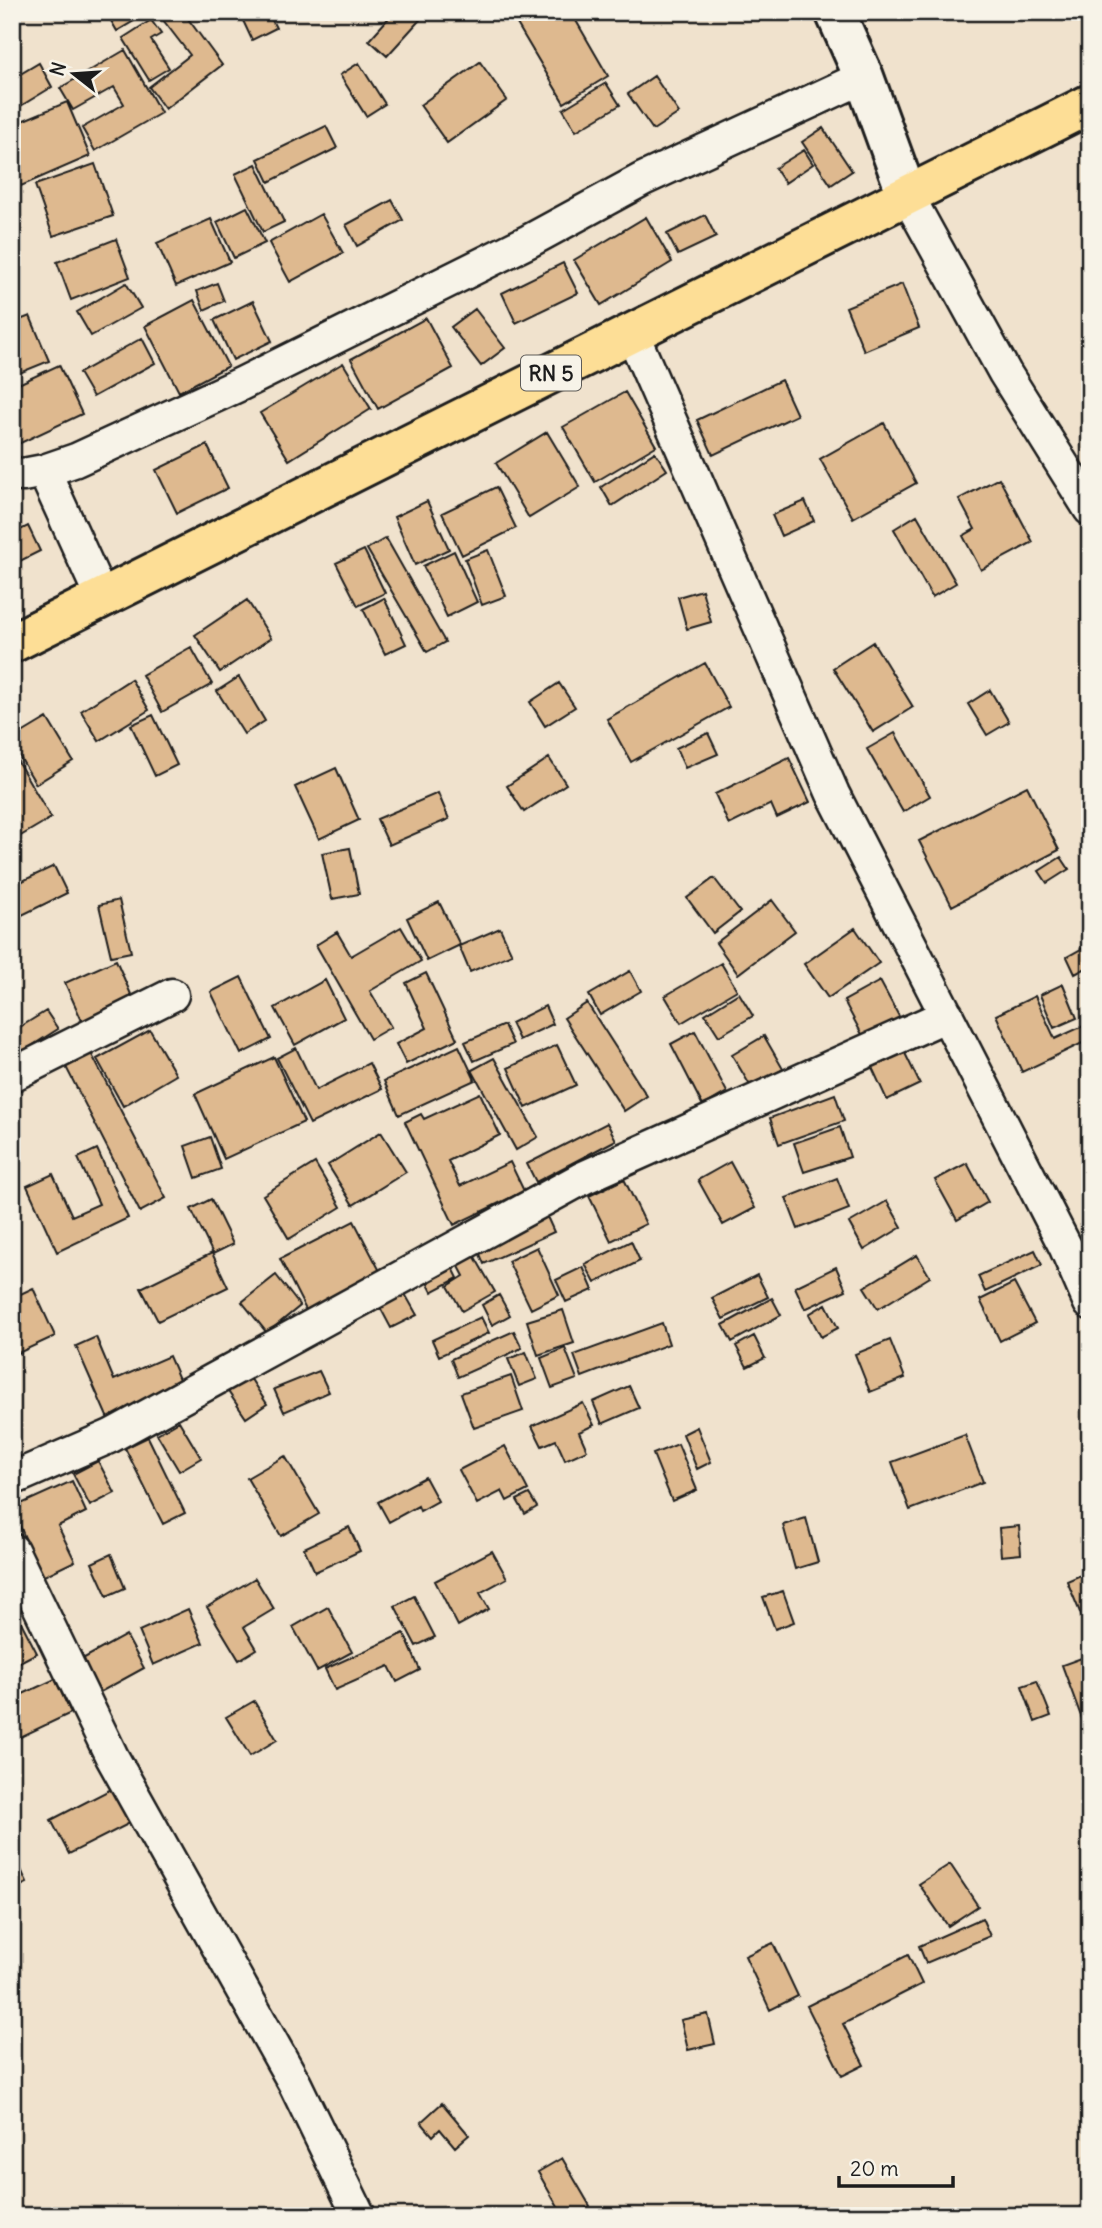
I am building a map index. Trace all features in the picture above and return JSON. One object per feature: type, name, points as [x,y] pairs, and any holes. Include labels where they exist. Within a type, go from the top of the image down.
[{"type":"main road","name":"RN 5","points":[[12,643],[1090,104]]},
{"type":"street","points":[[835,12],[864,77],[906,195],[1005,373],[1090,509]]},
{"type":"street","points":[[12,474],[44,471],[76,460],[242,384],[530,241],[643,179],[864,77]]},
{"type":"street","points":[[632,332],[833,794],[1066,1248],[1090,1303]]},
{"type":"street","points":[[44,471],[102,598]]},
{"type":"street","points":[[12,1075],[172,995]]},
{"type":"street","points":[[12,1479],[111,1436],[583,1178],[947,1016]]},
{"type":"street","points":[[12,1550],[112,1757],[295,2084],[359,2216]]},
{"type":"building","points":[[106,12],[149,12],[117,31]]},
{"type":"building","points":[[165,12],[183,12],[222,65],[165,109],[149,87],[190,55],[160,16]]},
{"type":"building","points":[[239,12],[268,12],[276,28],[252,40]]},
{"type":"building","points":[[394,12],[427,12],[387,56],[369,40]]},
{"type":"building","points":[[510,12],[571,12],[608,76],[564,103]]},
{"type":"building","points":[[151,20],[161,34],[151,40],[169,68],[149,80],[123,38]]},
{"type":"building","points":[[125,50],[161,113],[95,151],[82,128],[124,104],[114,87],[73,110],[60,88]]},
{"type":"building","points":[[480,62],[507,100],[447,143],[420,105]]},
{"type":"building","points":[[39,63],[52,87],[14,110],[12,79]]},
{"type":"building","points":[[359,63],[385,104],[366,116],[340,75]]},
{"type":"building","points":[[654,76],[679,113],[653,130],[628,94]]},
{"type":"building","points":[[606,83],[620,105],[576,131],[563,109]]},
{"type":"building","points":[[67,102],[90,156],[21,186],[12,165],[12,125]]},
{"type":"building","points":[[326,126],[337,148],[269,182],[258,159]]},
{"type":"building","points":[[823,128],[852,171],[831,185],[802,142]]},
{"type":"building","points":[[804,150],[813,164],[785,183],[775,168]]},
{"type":"building","points":[[95,164],[113,216],[53,236],[35,185]]},
{"type":"building","points":[[256,164],[284,222],[263,232],[235,174]]},
{"type":"building","points":[[392,200],[403,220],[357,246],[346,225]]},
{"type":"building","points":[[247,207],[265,243],[234,258],[217,222]]},
{"type":"building","points":[[321,214],[343,253],[290,282],[269,243]]},
{"type":"building","points":[[705,215],[716,237],[678,255],[667,234]]},
{"type":"building","points":[[646,217],[672,262],[601,305],[574,260]]},
{"type":"building","points":[[211,219],[230,262],[176,286],[157,243]]},
{"type":"building","points":[[116,239],[130,277],[71,300],[57,262]]},
{"type":"building","points":[[563,263],[578,293],[516,323],[502,293]]},
{"type":"building","points":[[126,283],[141,308],[91,336],[77,312]]},
{"type":"building","points":[[217,283],[224,301],[204,310],[197,291]]},
{"type":"building","points":[[902,284],[919,328],[864,351],[846,307]]},
{"type":"building","points":[[194,300],[228,366],[179,392],[145,326]]},
{"type":"building","points":[[253,301],[272,341],[233,360],[214,320]]},
{"type":"building","points":[[475,309],[505,348],[481,366],[451,327]]},
{"type":"building","points":[[30,316],[49,361],[12,376],[12,323]]},
{"type":"building","points":[[426,318],[453,368],[378,409],[351,359]]},
{"type":"building","points":[[142,338],[155,363],[93,397],[79,373]]},
{"type":"building","points":[[343,363],[371,409],[289,460],[260,413]]},
{"type":"building","points":[[59,365],[82,414],[12,447],[12,387]]},
{"type":"building","points":[[781,380],[797,415],[713,455],[697,420]]},
{"type":"building","points":[[625,392],[656,446],[595,482],[563,427]]},
{"type":"building","points":[[884,423],[916,483],[853,518],[820,459]]},
{"type":"building","points":[[547,432],[580,487],[529,518],[496,463]]},
{"type":"building","points":[[207,445],[228,488],[177,513],[156,470]]},
{"type":"building","points":[[655,452],[667,470],[612,506],[601,487]]},
{"type":"building","points":[[999,478],[1033,542],[981,570],[963,536],[975,529],[959,499]]},
{"type":"building","points":[[496,487],[516,528],[462,555],[442,513]]},
{"type":"building","points":[[427,501],[449,549],[415,565],[394,517]]},
{"type":"building","points":[[805,501],[814,521],[781,536],[772,515]]},
{"type":"building","points":[[917,515],[956,583],[932,597],[894,529]]},
{"type":"building","points":[[28,526],[40,551],[12,565],[12,534]]},
{"type":"building","points":[[386,538],[445,642],[427,652],[367,549]]},
{"type":"building","points":[[364,550],[385,593],[358,606],[336,563]]},
{"type":"building","points":[[488,550],[506,596],[482,605],[465,559]]},
{"type":"building","points":[[454,551],[477,602],[447,617],[423,566]]},
{"type":"building","points":[[702,590],[711,622],[687,629],[678,597]]},
{"type":"building","points":[[384,598],[406,644],[385,654],[363,609]]},
{"type":"building","points":[[247,600],[271,638],[220,672],[195,635]]},
{"type":"building","points":[[873,642],[913,707],[873,732],[833,668]]},
{"type":"building","points":[[191,647],[212,684],[162,712],[142,675]]},
{"type":"building","points":[[705,663],[729,707],[631,762],[607,719]]},
{"type":"building","points":[[239,677],[265,721],[244,734],[217,691]]},
{"type":"building","points":[[131,679],[149,710],[99,741],[81,711]]},
{"type":"building","points":[[559,683],[575,707],[545,726],[530,702]]},
{"type":"building","points":[[990,690],[1009,722],[987,735],[968,704]]},
{"type":"building","points":[[153,715],[177,765],[155,776],[131,725]]},
{"type":"building","points":[[47,718],[73,761],[36,784],[12,744],[12,739]]},
{"type":"building","points":[[708,733],[718,754],[685,768],[676,748]]},
{"type":"building","points":[[895,733],[930,796],[903,812],[867,749]]},
{"type":"building","points":[[12,752],[51,818],[12,841]]},
{"type":"building","points":[[549,758],[566,784],[524,812],[507,786]]},
{"type":"building","points":[[789,758],[810,802],[777,818],[771,804],[729,825],[715,794]]},
{"type":"building","points":[[336,768],[359,820],[319,839],[295,787]]},
{"type":"building","points":[[1027,786],[1059,850],[952,906],[919,841]]},
{"type":"building","points":[[438,793],[449,819],[389,845],[377,819]]},
{"type":"building","points":[[350,848],[359,894],[332,899],[322,853]]},
{"type":"building","points":[[1061,857],[1069,869],[1047,883],[1039,871]]},
{"type":"building","points":[[54,866],[67,893],[18,917],[12,906],[12,886]]},
{"type":"building","points":[[714,878],[740,912],[713,933],[687,898]]},
{"type":"building","points":[[119,900],[131,952],[111,956],[99,905]]},
{"type":"building","points":[[772,900],[795,931],[738,974],[716,943]]},
{"type":"building","points":[[439,902],[460,945],[427,961],[407,918]]},
{"type":"building","points":[[401,927],[421,961],[370,991],[391,1027],[370,1039],[316,945],[337,932],[351,956]]},
{"type":"building","points":[[500,928],[512,954],[470,972],[459,946]]},
{"type":"building","points":[[855,928],[879,963],[828,998],[804,964]]},
{"type":"building","points":[[1090,944],[1090,966],[1075,974],[1067,957]]},
{"type":"building","points":[[116,960],[133,999],[82,1021],[65,983]]},
{"type":"building","points":[[721,963],[737,990],[681,1023],[665,996]]},
{"type":"building","points":[[630,971],[641,991],[600,1015],[589,995]]},
{"type":"building","points":[[426,973],[457,1039],[406,1064],[396,1044],[427,1028],[406,983]]},
{"type":"building","points":[[241,977],[271,1039],[241,1054],[211,992]]},
{"type":"building","points":[[325,980],[344,1018],[295,1045],[275,1008]]},
{"type":"building","points":[[880,981],[901,1020],[865,1040],[844,1001]]},
{"type":"building","points":[[1063,984],[1077,1018],[1054,1028],[1040,995]]},
{"type":"building","points":[[739,993],[753,1016],[719,1036],[705,1014]]},
{"type":"building","points":[[1035,996],[1055,1039],[1083,1026],[1089,1040],[1022,1072],[996,1015]]},
{"type":"building","points":[[587,1003],[647,1096],[624,1111],[564,1018]]},
{"type":"building","points":[[545,1006],[553,1024],[519,1040],[511,1023]]},
{"type":"building","points":[[46,1011],[58,1029],[22,1052],[12,1037],[12,1032]]},
{"type":"building","points":[[504,1025],[513,1044],[474,1061],[465,1042]]},
{"type":"building","points":[[150,1030],[176,1075],[123,1106],[97,1059]]},
{"type":"building","points":[[695,1031],[727,1092],[703,1106],[671,1044]]},
{"type":"building","points":[[764,1036],[783,1069],[751,1087],[732,1055]]},
{"type":"building","points":[[557,1045],[576,1085],[526,1108],[508,1068]]},
{"type":"building","points":[[459,1046],[475,1080],[399,1115],[384,1081]]},
{"type":"building","points":[[902,1047],[920,1084],[887,1100],[870,1063]]},
{"type":"building","points":[[296,1048],[316,1090],[369,1063],[382,1089],[310,1124],[277,1058]]},
{"type":"building","points":[[91,1053],[166,1198],[140,1212],[66,1067]]},
{"type":"building","points":[[274,1057],[304,1122],[224,1159],[195,1094]]},
{"type":"building","points":[[494,1058],[538,1137],[516,1150],[472,1070]]},
{"type":"building","points":[[480,1093],[500,1135],[448,1161],[460,1186],[510,1162],[524,1191],[454,1225],[405,1122],[421,1114],[424,1119]]},
{"type":"building","points":[[835,1094],[844,1121],[779,1144],[770,1118]]},
{"type":"building","points":[[607,1123],[616,1140],[536,1182],[527,1164]]},
{"type":"building","points":[[840,1127],[850,1157],[804,1172],[794,1143]]},
{"type":"building","points":[[381,1132],[406,1172],[353,1205],[328,1165]]},
{"type":"building","points":[[210,1137],[221,1169],[196,1178],[185,1146]]},
{"type":"building","points":[[97,1149],[128,1218],[57,1252],[27,1186],[53,1174],[72,1216],[99,1204],[78,1158]]},
{"type":"building","points":[[730,1162],[755,1208],[723,1225],[698,1180]]},
{"type":"building","points":[[315,1163],[341,1207],[289,1239],[263,1195]]},
{"type":"building","points":[[967,1163],[988,1202],[957,1220],[935,1180]]},
{"type":"building","points":[[837,1178],[849,1209],[798,1229],[786,1198]]},
{"type":"building","points":[[624,1179],[646,1224],[611,1241],[589,1196]]},
{"type":"building","points":[[211,1199],[233,1244],[213,1254],[191,1209]]},
{"type":"building","points":[[887,1201],[902,1227],[864,1250],[849,1223]]},
{"type":"building","points":[[544,1210],[554,1232],[484,1264],[475,1242]]},
{"type":"building","points":[[354,1221],[381,1273],[307,1312],[280,1259]]},
{"type":"building","points":[[631,1241],[640,1261],[595,1283],[585,1264]]},
{"type":"building","points":[[537,1247],[559,1295],[531,1309],[508,1261]]},
{"type":"building","points":[[471,1250],[495,1292],[462,1311],[448,1286],[464,1276],[455,1259]]},
{"type":"building","points":[[1035,1250],[1042,1265],[985,1292],[978,1276]]},
{"type":"building","points":[[212,1253],[228,1287],[158,1321],[141,1288]]},
{"type":"building","points":[[917,1255],[930,1277],[878,1309],[864,1287]]},
{"type":"building","points":[[447,1256],[458,1278],[432,1292],[427,1282],[405,1294],[417,1315],[391,1328],[373,1294]]},
{"type":"building","points":[[583,1267],[593,1290],[566,1302],[556,1280]]},
{"type":"building","points":[[836,1267],[846,1290],[805,1309],[795,1287]]},
{"type":"building","points":[[276,1275],[300,1306],[267,1333],[242,1302]]},
{"type":"building","points":[[757,1275],[768,1297],[723,1319],[712,1298]]},
{"type":"building","points":[[1014,1283],[1035,1323],[1000,1341],[980,1300]]},
{"type":"building","points":[[33,1288],[55,1336],[12,1356],[12,1298]]},
{"type":"building","points":[[499,1295],[510,1315],[492,1325],[482,1305]]},
{"type":"building","points":[[772,1298],[781,1315],[732,1342],[723,1325]]},
{"type":"building","points":[[826,1304],[838,1328],[821,1337],[809,1314]]},
{"type":"building","points":[[563,1310],[574,1343],[538,1355],[527,1321]]},
{"type":"building","points":[[481,1317],[489,1333],[439,1356],[432,1340]]},
{"type":"building","points":[[662,1323],[669,1344],[582,1377],[574,1355]]},
{"type":"building","points":[[514,1331],[522,1348],[458,1377],[451,1359]]},
{"type":"building","points":[[754,1336],[765,1358],[747,1367],[736,1346]]},
{"type":"building","points":[[96,1337],[114,1380],[169,1356],[182,1386],[108,1419],[76,1346]]},
{"type":"building","points":[[890,1340],[905,1378],[870,1392],[855,1354]]},
{"type":"building","points":[[565,1348],[577,1379],[552,1388],[541,1358]]},
{"type":"building","points":[[526,1352],[537,1379],[519,1386],[508,1359]]},
{"type":"building","points":[[245,1370],[267,1404],[246,1418],[223,1384]]},
{"type":"building","points":[[319,1371],[329,1392],[284,1412],[274,1389]]},
{"type":"building","points":[[511,1376],[523,1411],[474,1428],[461,1393]]},
{"type":"building","points":[[629,1386],[639,1408],[602,1424],[593,1402]]},
{"type":"building","points":[[583,1403],[594,1425],[579,1432],[587,1450],[565,1460],[556,1440],[542,1446],[532,1426]]},
{"type":"building","points":[[179,1421],[201,1458],[179,1471],[157,1434]]},
{"type":"building","points":[[697,1427],[711,1462],[697,1469],[683,1434]]},
{"type":"building","points":[[965,1435],[983,1482],[910,1510],[892,1462]]},
{"type":"building","points":[[148,1437],[185,1513],[163,1524],[125,1448]]},
{"type":"building","points":[[678,1444],[697,1490],[672,1501],[653,1454]]},
{"type":"building","points":[[505,1446],[528,1490],[507,1501],[502,1491],[477,1504],[459,1470]]},
{"type":"building","points":[[285,1456],[319,1514],[281,1536],[247,1478]]},
{"type":"building","points":[[98,1461],[115,1493],[90,1506],[73,1474]]},
{"type":"building","points":[[425,1477],[438,1501],[420,1511],[418,1506],[389,1522],[378,1502]]},
{"type":"building","points":[[72,1481],[86,1512],[58,1526],[75,1561],[42,1577],[12,1508]]},
{"type":"building","points":[[529,1494],[537,1507],[525,1514],[517,1500]]},
{"type":"building","points":[[806,1518],[818,1562],[795,1569],[783,1525]]},
{"type":"building","points":[[1019,1526],[1021,1554],[1001,1556],[999,1528]]},
{"type":"building","points":[[349,1527],[360,1551],[315,1572],[304,1548]]},
{"type":"building","points":[[492,1551],[507,1578],[480,1593],[489,1609],[458,1626],[435,1581]]},
{"type":"building","points":[[111,1554],[125,1588],[107,1596],[92,1563]]},
{"type":"building","points":[[1090,1571],[1090,1634],[1089,1634],[1067,1581]]},
{"type":"building","points":[[12,1573],[28,1599],[12,1608]]},
{"type":"building","points":[[255,1578],[274,1609],[244,1627],[257,1649],[239,1660],[207,1607]]},
{"type":"building","points":[[783,1591],[794,1622],[775,1629],[763,1597]]},
{"type":"building","points":[[414,1596],[435,1637],[416,1646],[395,1606]]},
{"type":"building","points":[[328,1607],[352,1652],[317,1671],[293,1627]]},
{"type":"building","points":[[188,1609],[203,1643],[153,1665],[139,1631]]},
{"type":"building","points":[[21,1622],[37,1653],[12,1666],[12,1627]]},
{"type":"building","points":[[404,1633],[420,1670],[397,1682],[389,1666],[335,1690],[325,1669]]},
{"type":"building","points":[[126,1635],[144,1668],[95,1695],[77,1662]]},
{"type":"building","points":[[1090,1655],[1090,1716],[1082,1719],[1062,1665]]},
{"type":"building","points":[[55,1679],[71,1713],[12,1741],[12,1699]]},
{"type":"building","points":[[1037,1681],[1051,1716],[1035,1722],[1022,1686]]},
{"type":"building","points":[[254,1701],[277,1740],[250,1756],[226,1717]]},
{"type":"building","points":[[121,1784],[138,1819],[69,1854],[51,1820]]},
{"type":"building","points":[[12,1849],[27,1883],[12,1890]]},
{"type":"building","points":[[950,1864],[978,1906],[948,1926],[919,1884]]},
{"type":"building","points":[[982,1918],[990,1936],[926,1963],[919,1946]]},
{"type":"building","points":[[773,1943],[798,1996],[770,2010],[745,1956]]},
{"type":"building","points":[[908,1955],[922,1984],[843,2024],[864,2065],[842,2076],[807,2006]]},
{"type":"building","points":[[708,2014],[715,2044],[688,2050],[681,2020]]},
{"type":"building","points":[[442,2103],[469,2135],[455,2147],[440,2129],[433,2136],[421,2122]]},
{"type":"building","points":[[562,2158],[590,2206],[574,2216],[563,2216],[538,2172]]}]
